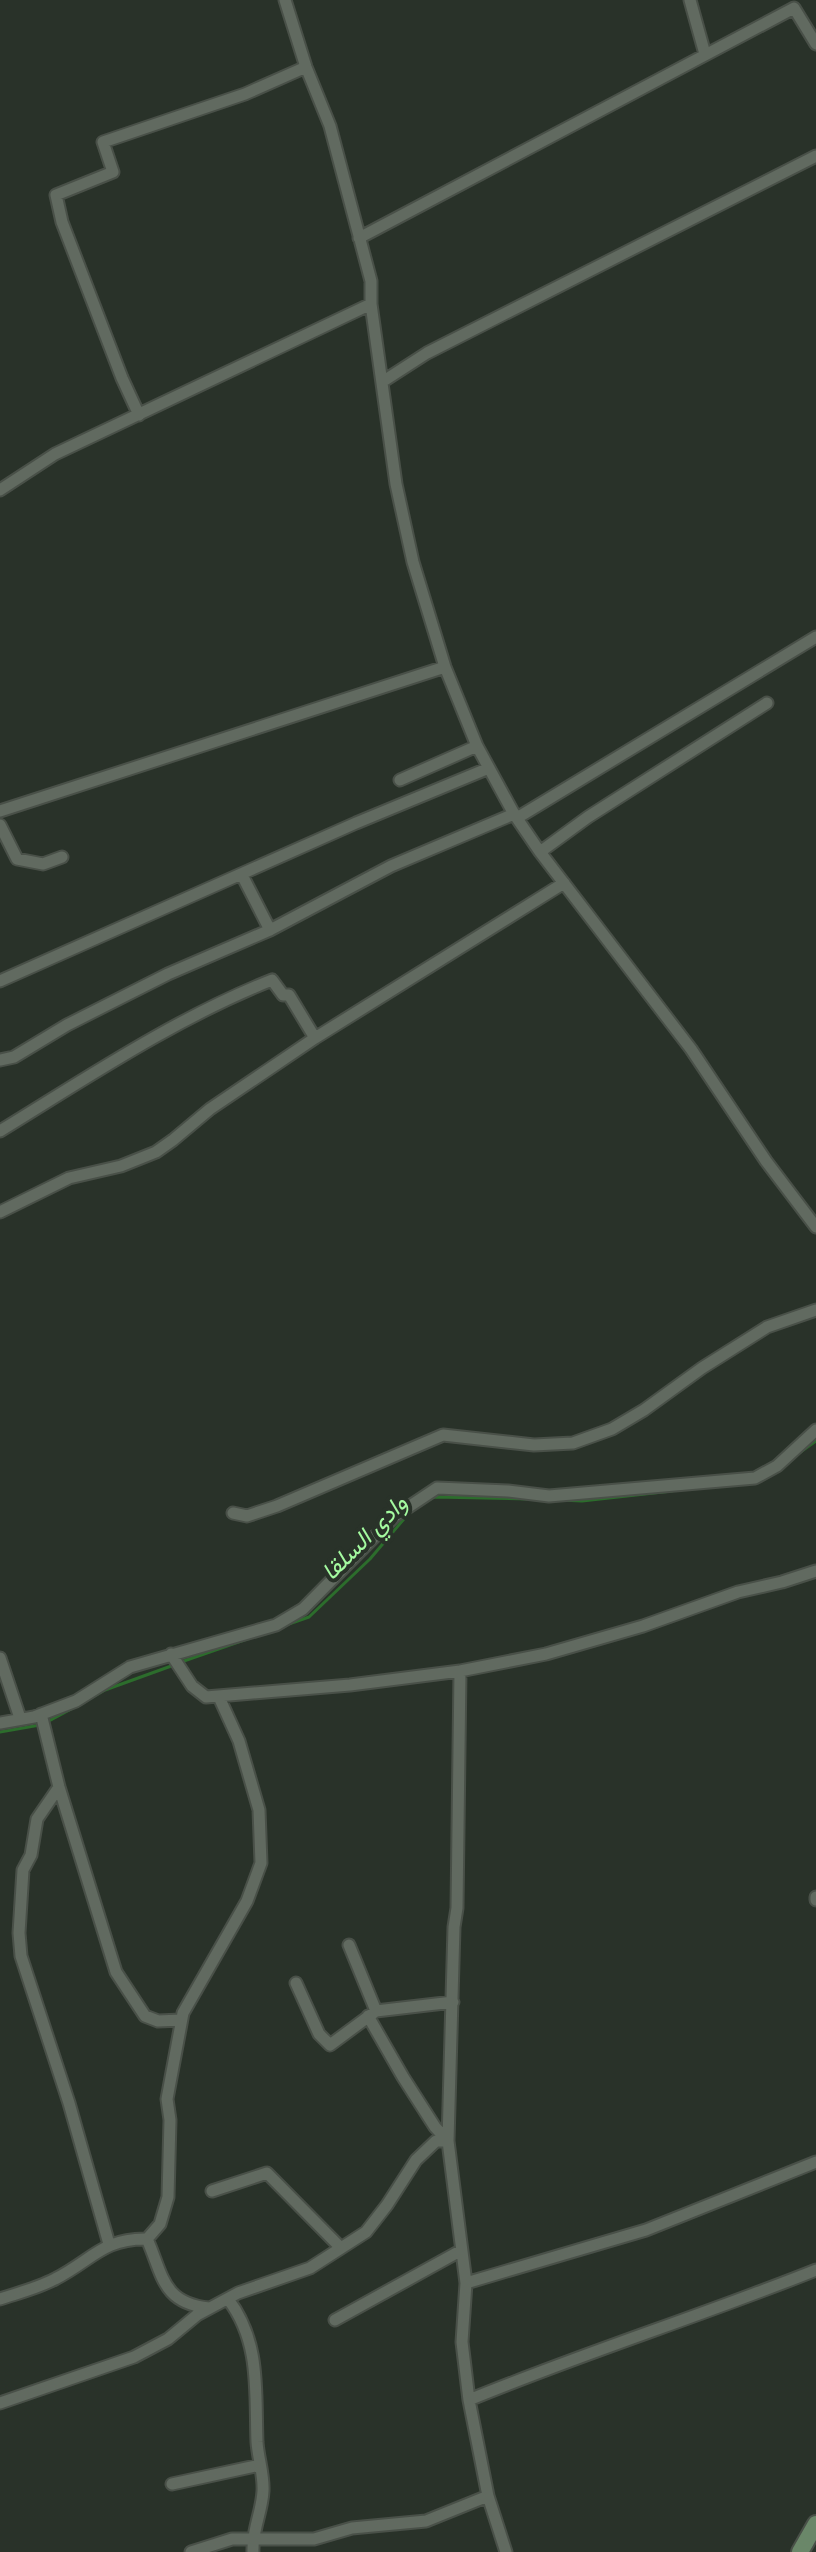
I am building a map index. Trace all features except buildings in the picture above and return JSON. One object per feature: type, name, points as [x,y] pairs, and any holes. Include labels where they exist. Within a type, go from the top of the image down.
[{"type":"main road","points":[[800,2552],[816,2524]]},
{"type":"street","points":[[285,0],[306,67],[330,126],[371,281],[371,304],[396,484],[413,562],[445,667],[477,746],[540,852],[691,1049],[766,1161],[816,1227]]},
{"type":"street","points":[[690,0],[705,54]]},
{"type":"street","points":[[359,238],[794,8],[816,44]]},
{"type":"street","points":[[139,415],[62,222],[56,195],[113,172],[103,142],[245,94],[306,67]]},
{"type":"street","points":[[382,382],[427,353],[816,156]]},
{"type":"street","points":[[0,490],[55,454],[371,304]]},
{"type":"street","points":[[0,1060],[14,1057],[67,1025],[168,974],[270,930],[391,866],[516,816],[816,637]]},
{"type":"street","points":[[0,811],[445,667]]},
{"type":"street","points":[[540,852],[588,817],[767,703]]},
{"type":"street","points":[[400,780],[477,746]]},
{"type":"street","points":[[0,981],[356,823],[489,768]]},
{"type":"street","points":[[0,825],[17,859],[43,864],[62,857]]},
{"type":"street","points":[[242,875],[270,930]]},
{"type":"street","points":[[0,1212],[69,1178],[121,1166],[156,1152],[210,1109],[315,1038],[564,883]]},
{"type":"street","points":[[0,1131],[165,1032],[272,980],[283,995],[289,995],[315,1038]]},
{"type":"street","points":[[233,1513],[247,1516],[277,1506],[443,1435],[534,1445],[573,1443],[612,1429],[644,1410],[767,1327],[816,1310]]},
{"type":"street","points":[[0,1723],[41,1714],[76,1701],[130,1667],[276,1625],[303,1609],[395,1516],[437,1488],[549,1496],[755,1478],[777,1466],[816,1430]]},
{"type":"street","points":[[171,1654],[192,1686],[206,1697],[350,1685],[460,1671],[546,1654],[643,1626],[738,1592],[816,1571]]},
{"type":"street","points":[[0,1658],[20,1718]]},
{"type":"street","points":[[460,1671],[461,1736],[448,2141],[466,2283],[462,2342],[469,2400],[488,2496],[506,2552]]},
{"type":"street","points":[[147,2239],[160,2224],[168,2197],[170,2120],[167,2099],[183,2013],[247,1901],[261,1863],[259,1810],[239,1741],[219,1697]]},
{"type":"street","points":[[41,1714],[59,1787],[116,1972],[145,2016],[158,2021],[181,2020]]},
{"type":"street","points":[[59,1787],[37,1819],[31,1855],[23,1870],[19,1933],[21,1956],[69,2103],[109,2244]]},
{"type":"street","points":[[349,1945],[372,2013],[403,2077],[435,2127],[448,2141]]},
{"type":"street","points":[[296,1983],[319,2034],[330,2045],[372,2013],[453,2002]]},
{"type":"street","points":[[0,2403],[134,2357],[168,2339],[209,2308],[238,2293],[310,2268],[366,2232],[416,2160],[436,2141],[448,2141]]},
{"type":"street","points":[[466,2283],[646,2230],[816,2162]]},
{"type":"street","points":[[212,2191],[267,2173],[341,2248]]},
{"type":"street","points":[[0,2299],[54,2280],[109,2244],[130,2238],[147,2239]]},
{"type":"street","points":[[147,2239],[165,2285],[190,2306],[209,2308]]},
{"type":"street","points":[[335,2320],[460,2251]]},
{"type":"street","points":[[469,2400],[564,2361],[739,2301],[816,2270]]},
{"type":"street","points":[[228,2299],[251,2346],[258,2386],[263,2491],[252,2538],[253,2552]]},
{"type":"street","points":[[172,2484],[260,2465]]},
{"type":"street","points":[[191,2552],[232,2539],[314,2539],[352,2528],[426,2521],[488,2496]]},
{"type":"waterway","name":"وادي السلقا","points":[[795,1456],[816,1441]]},
{"type":"waterway","name":"وادي السلقا","points":[[560,1500],[582,1501],[672,1491]]},
{"type":"waterway","name":"وادي السلقا","points":[[429,1500],[434,1497],[528,1499]]},
{"type":"waterway","name":"وادي السلقا","points":[[283,1626],[309,1617],[370,1559],[409,1513]]},
{"type":"waterway","name":"وادي السلقا","points":[[181,1662],[250,1638]]},
{"type":"waterway","name":"وادي السلقا","points":[[89,1699],[105,1690],[174,1665]]},
{"type":"waterway","name":"وادي السلقا","points":[[47,1722],[75,1707]]},
{"type":"waterway","name":"وادي السلقا","points":[[0,1732],[40,1725]]}]
